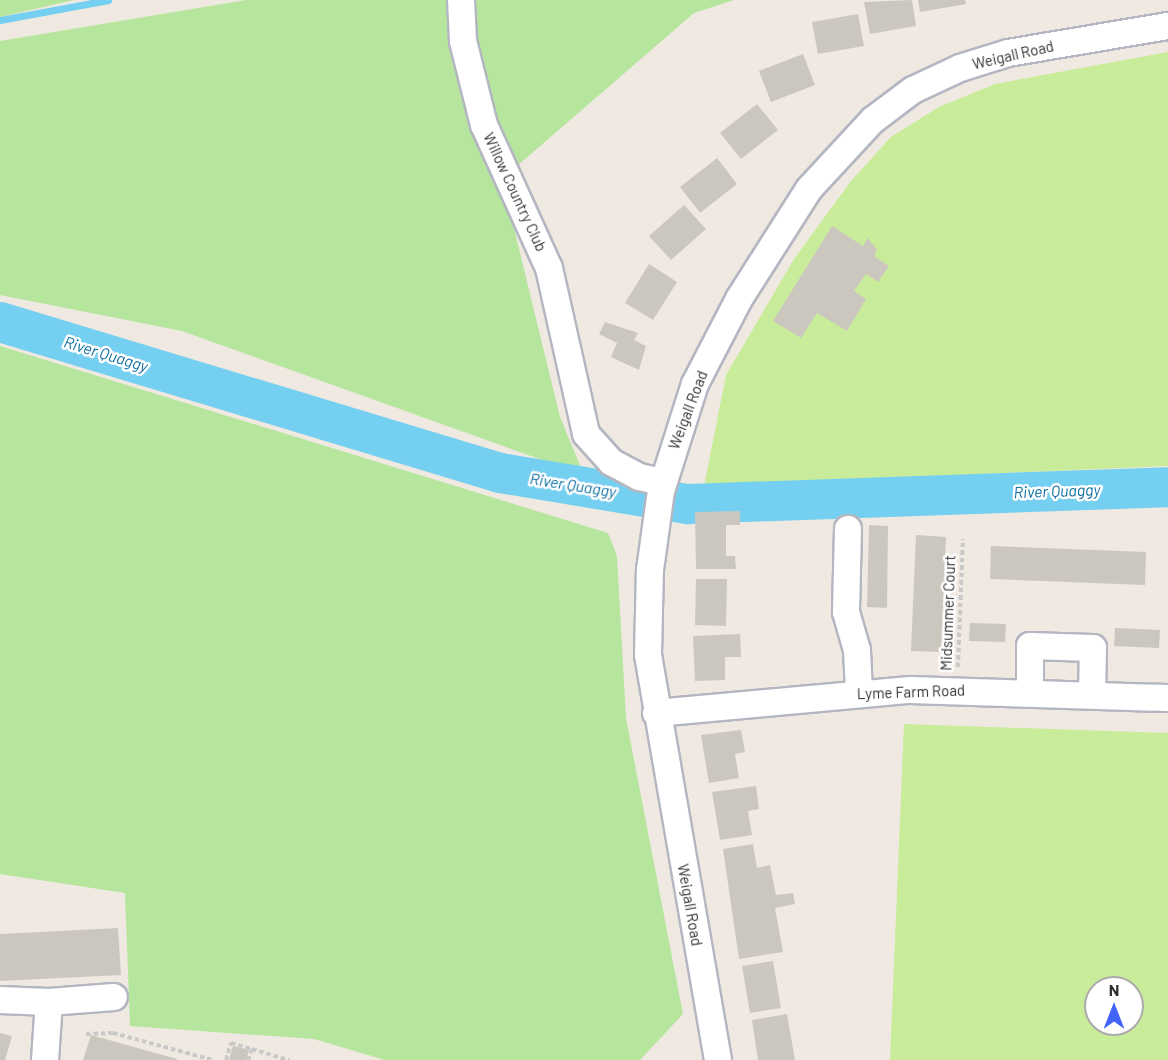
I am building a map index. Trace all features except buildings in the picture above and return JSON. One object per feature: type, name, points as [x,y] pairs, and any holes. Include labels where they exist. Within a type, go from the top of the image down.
[{"type":"street","name":"Willow Country Club","points":[[461,0],[463,41],[481,116],[549,268],[586,434],[611,462],[639,477],[661,494]]},
{"type":"street","name":"Weigall Road","points":[[718,1060],[656,713],[647,612],[661,494],[695,384],[739,299],[809,189],[873,120],[913,90],[960,68],[1008,53],[1168,26]]},
{"type":"street","points":[[848,529],[846,612],[856,650],[859,693]]},
{"type":"street","points":[[1029,691],[1030,646],[1093,648],[1092,693]]},
{"type":"street","name":"Lyme Farm Road","points":[[656,713],[859,693],[957,689],[1168,698]]},
{"type":"street","points":[[0,1000],[49,1002],[114,997]]},
{"type":"street","points":[[45,1060],[49,1002]]},
{"type":"path","name":"Midsummer Court","points":[[957,689],[963,539]]},
{"type":"path","points":[[86,1034],[113,1033],[213,1060]]},
{"type":"path","points":[[226,1060],[231,1043],[289,1060]]},
{"type":"path","points":[[248,1060],[252,1049]]},
{"type":"green space","points":[[0,0],[74,0],[0,17]]},
{"type":"green space","points":[[246,0],[734,0],[694,13],[502,179],[560,417],[584,475],[182,331],[0,295],[0,41]]},
{"type":"green space","points":[[1168,52],[1168,466],[704,486],[726,375],[794,259],[851,181],[891,137],[939,107],[995,84]]},
{"type":"green space","points":[[0,346],[608,533],[617,556],[626,718],[683,1014],[640,1060],[385,1060],[314,1039],[130,1026],[125,893],[0,874]]},
{"type":"green space","points":[[904,724],[1168,733],[1168,1060],[890,1060]]},
{"type":"waterway","points":[[0,20],[108,0]]},
{"type":"waterway","name":"River Quaggy","points":[[0,322],[500,473],[688,504],[1168,487]]}]
